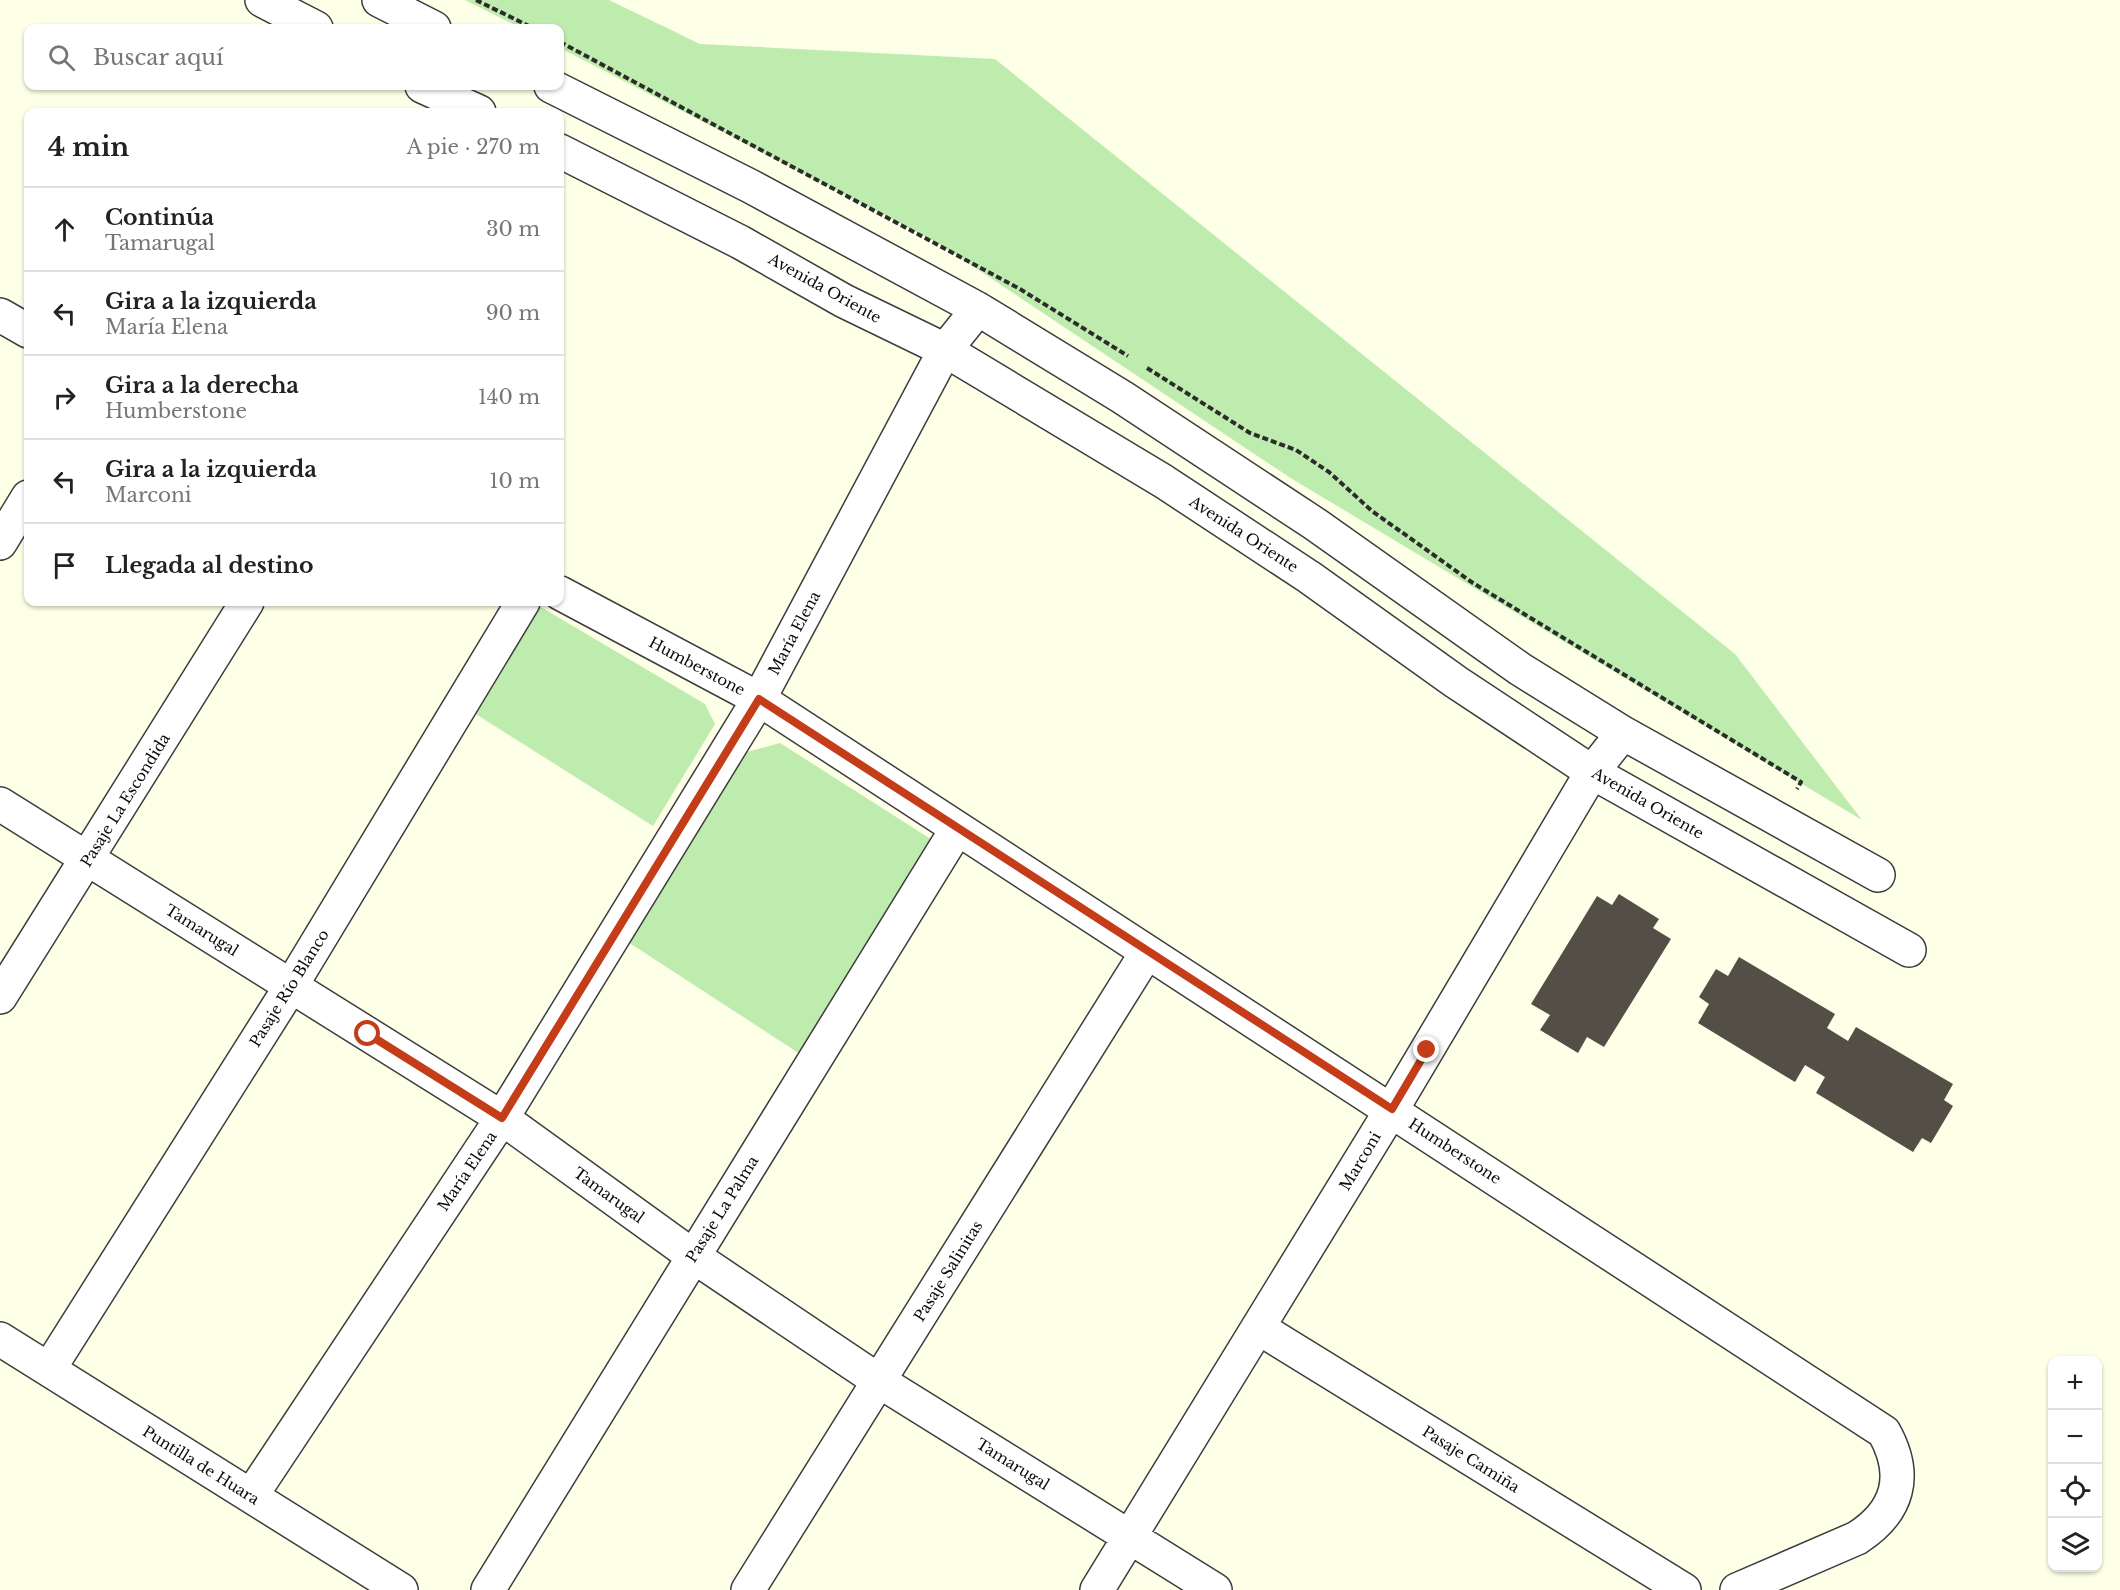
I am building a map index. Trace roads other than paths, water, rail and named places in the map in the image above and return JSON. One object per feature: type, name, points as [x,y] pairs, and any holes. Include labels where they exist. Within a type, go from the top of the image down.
[{"type":"street","points":[[262,0],[308,24]]},
{"type":"street","points":[[379,0],[426,24]]},
{"type":"street","points":[[431,90],[470,108]]},
{"type":"street","points":[[559,90],[750,186],[978,309],[1131,403],[1315,524],[1520,669],[1623,733],[1878,875]]},
{"type":"street","name":"Avenida Oriente","points":[[564,153],[740,242],[844,301],[945,350],[1173,487],[1309,577],[1456,682],[1592,772],[1909,950]]},
{"type":"street","name":"María Elena","points":[[250,1496],[502,1118],[759,699],[945,350],[978,309]]},
{"type":"street","points":[[0,315],[24,329]]},
{"type":"street","points":[[0,543],[24,504]]},
{"type":"street","name":"Humberstone","points":[[564,595],[759,699],[1884,1431],[1897,1462],[1898,1480],[1893,1498],[1879,1521],[1857,1538],[1737,1590]]},
{"type":"street","name":"Pasaje La Escondida","points":[[0,997],[88,860],[245,606]]},
{"type":"street","name":"Pasaje Río Blanco","points":[[49,1369],[291,986],[521,606]]},
{"type":"street","name":"Marconi","points":[[1098,1590],[1392,1109],[1592,772],[1623,733]]},
{"type":"street","name":"Tamarugal","points":[[0,804],[502,1118],[693,1256],[879,1381],[1215,1590]]},
{"type":"street","name":"Pasaje La Palma","points":[[488,1590],[957,829]]},
{"type":"street","name":"Pasaje Salinitas","points":[[748,1590],[1147,952]]},
{"type":"street","name":"Pasaje Camiña","points":[[1259,1328],[1684,1590]]},
{"type":"street","name":"Puntilla de Huara","points":[[0,1339],[401,1590]]}]
